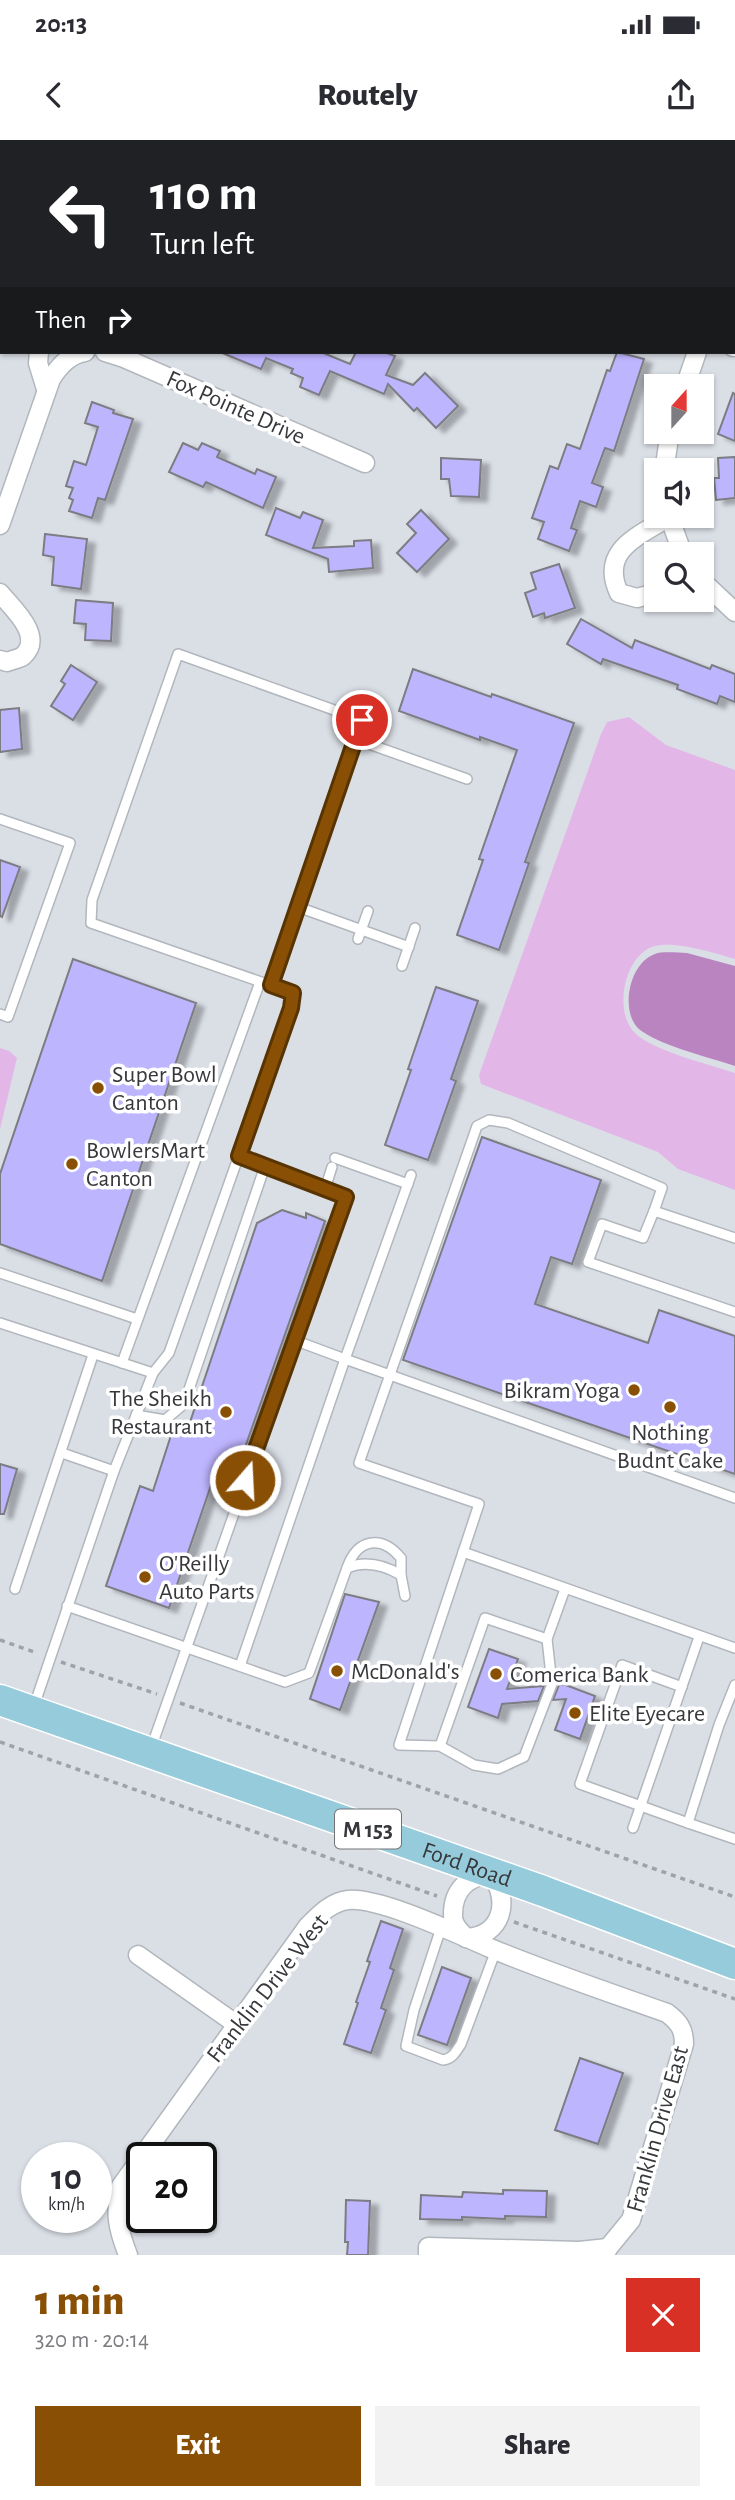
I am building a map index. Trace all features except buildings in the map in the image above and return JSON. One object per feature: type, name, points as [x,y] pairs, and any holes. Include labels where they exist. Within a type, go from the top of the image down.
[{"type":"main road","name":"Ford Road","points":[[0,1700],[543,1891],[735,1964]]},
{"type":"street","points":[[39,354],[38,363],[46,389]]},
{"type":"street","points":[[0,525],[46,389],[58,368],[78,354]]},
{"type":"street","name":"Fox Pointe Drive","points":[[111,354],[365,463]]},
{"type":"street","points":[[689,374],[696,354]]},
{"type":"street","points":[[644,596],[637,598],[620,593],[614,581],[612,566],[617,554],[652,528]]},
{"type":"street","points":[[0,593],[28,626],[30,643],[23,655],[7,662],[0,660]]},
{"type":"street","points":[[714,593],[735,612]]},
{"type":"street","points":[[491,1874],[502,1894],[499,1917],[491,1929],[479,1937],[466,1938],[453,1923],[453,1902],[467,1881],[478,1875],[491,1874]]},
{"type":"street","name":"Franklin Drive West","points":[[128,2255],[118,2228],[121,2186],[308,1926],[329,1907],[348,1900],[364,1901],[466,1938]]},
{"type":"street","name":"Franklin Drive East","points":[[428,2255],[428,2247],[606,2252],[631,2220],[684,2044],[684,2033],[675,2019],[667,2014],[466,1938]]},
{"type":"street","points":[[138,1955],[236,2024]]},
{"type":"lane","points":[[33,1711],[114,1471],[153,1373],[169,1353],[291,1008],[293,993],[91,923],[92,900],[178,654],[362,720],[271,985]]},
{"type":"lane","points":[[355,739],[467,779]]},
{"type":"lane","points":[[0,819],[70,843],[8,1017],[0,1014]]},
{"type":"lane","points":[[298,907],[360,934],[409,947]]},
{"type":"lane","points":[[360,934],[368,911]]},
{"type":"lane","points":[[402,966],[415,928]]},
{"type":"lane","points":[[122,1363],[260,982]]},
{"type":"lane","points":[[565,1589],[547,1639],[552,1684],[524,1757],[498,1769],[474,1765],[440,1746],[399,1745],[479,1504],[359,1463],[477,1126],[489,1119],[508,1123],[662,1188],[643,1238],[602,1224],[588,1262],[735,1312]]},
{"type":"lane","points":[[149,1753],[346,1197],[239,1156]]},
{"type":"lane","points":[[240,1666],[345,1359],[410,1180],[334,1162],[325,1189]]},
{"type":"lane","points":[[136,1415],[165,1420],[184,1404],[265,1166]]},
{"type":"lane","points":[[654,1210],[735,1238]]},
{"type":"lane","points":[[0,1273],[137,1319]]},
{"type":"lane","points":[[0,1323],[153,1373]]},
{"type":"lane","points":[[294,1340],[735,1498]]},
{"type":"lane","points":[[15,1589],[93,1355]]},
{"type":"lane","points":[[62,1453],[114,1471]]},
{"type":"lane","points":[[67,1606],[285,1682],[309,1673],[352,1553],[364,1544],[382,1544],[393,1548],[401,1558],[405,1596]]},
{"type":"lane","points":[[463,1552],[735,1648]]},
{"type":"lane","points":[[347,1568],[357,1564],[384,1566],[401,1575]]},
{"type":"lane","points":[[440,1746],[485,1618],[547,1639]]},
{"type":"lane","points":[[633,1828],[699,1637]]},
{"type":"lane","points":[[682,1686],[622,1665],[580,1784],[735,1839]]},
{"type":"lane","points":[[688,1823],[719,1725],[735,1685]]},
{"type":"lane","points":[[441,1928],[414,2010],[406,2046],[443,2060],[448,2060],[453,2055],[461,2044],[496,1950]]},
{"type":"path","points":[[0,1640],[159,1695]]},
{"type":"path","points":[[183,1704],[735,1897]]},
{"type":"path","points":[[0,1742],[453,1902]]},
{"type":"path","points":[[499,1917],[735,1999]]},
{"type":"shaded area","points":[[629,717],[666,745],[735,770],[735,959],[684,946],[655,946],[644,951],[636,960],[629,972],[623,998],[628,1024],[643,1039],[667,1051],[735,1073],[735,1190],[678,1169],[658,1152],[481,1084],[479,1075],[601,734],[607,722]]},
{"type":"shaded area","points":[[658,953],[687,953],[735,966],[735,1066],[675,1047],[652,1037],[635,1025],[629,1003],[633,979],[638,968],[646,959]]},
{"type":"shaded area","points":[[0,1048],[17,1058],[0,1129]]},
{"type":"place","name":"Super Bowl Canton","points":[[98,1088]]},
{"type":"place","name":"BowlersMart Canton","points":[[72,1164]]},
{"type":"place","name":"Bikram Yoga","points":[[634,1390]]},
{"type":"place","name":"Nothing Budnt Cake","points":[[670,1407]]},
{"type":"place","name":"The Sheikh Restaurant","points":[[226,1412]]},
{"type":"place","name":"O'Reilly Auto Parts","points":[[145,1577]]},
{"type":"place","name":"McDonald's","points":[[337,1671]]},
{"type":"place","name":"Comerica Bank","points":[[496,1674]]},
{"type":"place","name":"Elite Eyecare","points":[[575,1713]]},
{"type":"route","points":[[245,1480],[346,1197],[239,1156],[291,1008],[293,993],[271,985],[362,720]]}]
